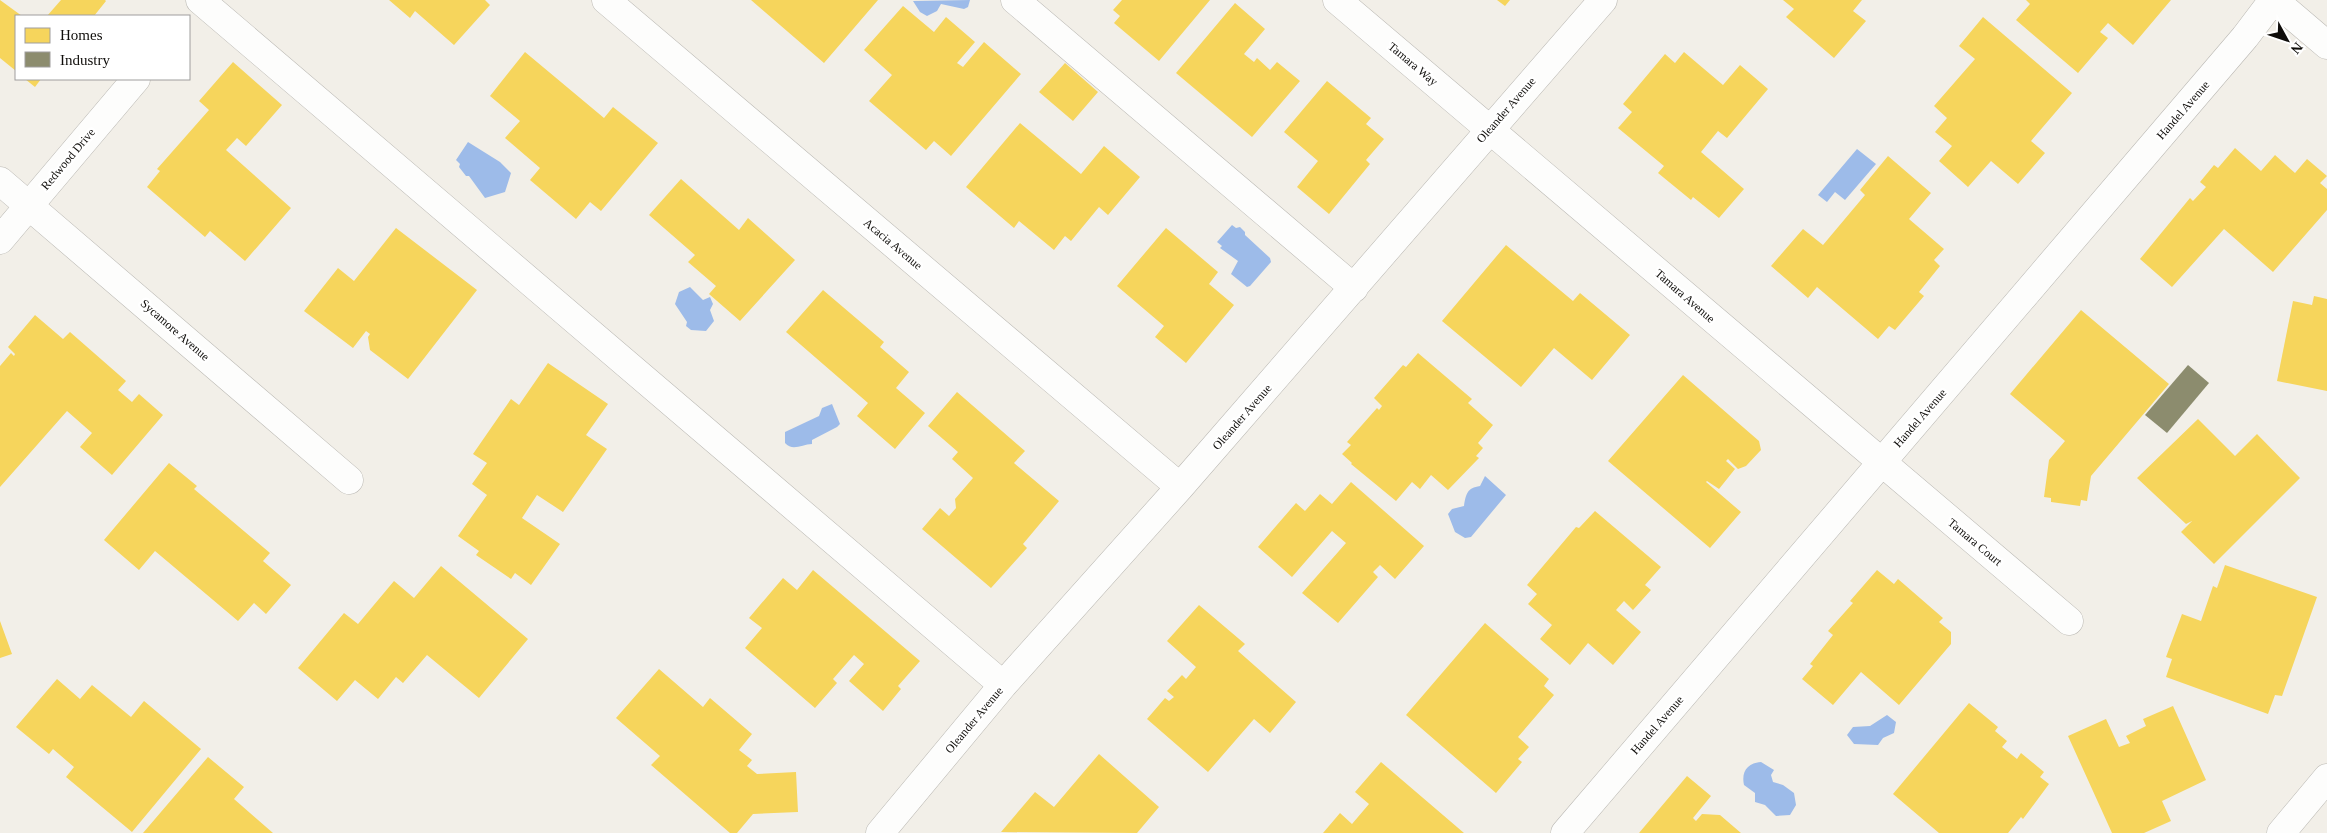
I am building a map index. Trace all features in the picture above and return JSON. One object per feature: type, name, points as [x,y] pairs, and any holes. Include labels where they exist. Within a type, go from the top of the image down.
[{"type":"street","name":"Acacia Avenue","points":[[606,0],[1180,487]]},
{"type":"street","points":[[1015,0],[1354,288]]},
{"type":"street","name":"Tamara Way","points":[[1337,0],[1490,128]]},
{"type":"street","name":"Oleander Avenue","points":[[880,833],[1003,685],[1180,487],[1603,0]]},
{"type":"street","points":[[2273,0],[2327,45]]},
{"type":"street","name":"Handel Avenue","points":[[1564,833],[2245,37],[2273,0]]},
{"type":"street","points":[[198,4],[1003,685]]},
{"type":"street","name":"Redwood Drive","points":[[0,240],[135,80]]},
{"type":"street","name":"Tamara Avenue","points":[[1490,128],[1881,463]]},
{"type":"street","name":"Sycamore Avenue","points":[[0,181],[349,480]]},
{"type":"street","name":"Tamara Court","points":[[1881,463],[2069,621]]},
{"type":"street","points":[[2280,833],[2327,778]]},
{"type":"water","points":[[970,0],[968,7],[964,9],[941,4],[937,11],[927,16],[920,12],[913,1]]},
{"type":"water","points":[[468,142],[500,162],[511,173],[505,192],[485,198],[469,176],[466,176],[459,167],[460,164],[456,160]]},
{"type":"water","points":[[1857,149],[1876,164],[1845,200],[1835,192],[1827,202],[1818,195]]},
{"type":"water","points":[[1232,225],[1236,228],[1240,227],[1245,232],[1245,235],[1270,258],[1271,262],[1247,287],[1231,274],[1238,261],[1220,248],[1222,246],[1217,242]]},
{"type":"water","points":[[690,287],[703,300],[710,297],[713,304],[710,310],[714,321],[706,331],[691,330],[686,326],[687,322],[675,304],[679,292]]},
{"type":"water","points":[[832,404],[840,424],[837,427],[812,440],[812,444],[791,447],[785,443],[785,432],[819,416],[822,408]]},
{"type":"water","points":[[1485,476],[1506,495],[1471,537],[1465,538],[1455,532],[1448,514],[1452,509],[1464,506],[1468,492],[1472,488],[1480,486]]},
{"type":"water","points":[[1887,715],[1896,722],[1894,733],[1883,738],[1878,745],[1854,744],[1847,735],[1853,727],[1870,726]]},
{"type":"water","points":[[1761,762],[1774,770],[1771,775],[1773,782],[1783,785],[1794,793],[1796,805],[1790,815],[1776,816],[1765,805],[1755,802],[1755,793],[1744,785],[1743,780],[1746,769],[1752,764]]},
{"type":"building: Homes","points":[[0,0],[21,15],[15,15],[15,70],[0,58]]},
{"type":"building: Homes","points":[[61,0],[106,1],[95,15],[48,15]]},
{"type":"building: Homes","points":[[389,0],[485,0],[490,5],[454,45],[415,11],[410,18]]},
{"type":"building: Homes","points":[[751,0],[878,0],[824,63]]},
{"type":"building: Homes","points":[[1122,0],[1210,0],[1159,61],[1114,23],[1120,16],[1113,10]]},
{"type":"building: Homes","points":[[1497,0],[1510,0],[1505,6]]},
{"type":"building: Homes","points":[[1783,0],[1862,0],[1853,11],[1866,21],[1834,58],[1786,17],[1794,9]]},
{"type":"building: Homes","points":[[2026,0],[2171,0],[2133,45],[2108,23],[2100,32],[2108,38],[2078,73],[2016,20],[2030,4]]},
{"type":"building: Homes","points":[[1235,3],[1265,29],[1244,54],[1254,62],[1257,58],[1270,70],[1277,62],[1300,81],[1252,137],[1176,73]]},
{"type":"building: Homes","points":[[903,6],[934,32],[946,17],[975,42],[957,63],[963,67],[984,42],[1021,74],[951,156],[934,141],[926,150],[869,101],[892,75],[864,50]]},
{"type":"building: Homes","points":[[1983,17],[2072,93],[2031,141],[2045,153],[2018,184],[1991,161],[1968,187],[1939,161],[1952,146],[1935,132],[1947,118],[1934,106],[1975,59],[1959,46]]},
{"type":"building: Homes","points":[[525,52],[604,118],[613,107],[658,143],[601,211],[590,202],[576,219],[530,180],[540,168],[505,138],[520,121],[490,96]]},
{"type":"building: Homes","points":[[1684,52],[1723,85],[1740,65],[1768,89],[1727,138],[1718,131],[1701,152],[1744,189],[1719,218],[1693,197],[1691,200],[1658,173],[1664,166],[1618,128],[1632,112],[1623,104],[1665,54],[1675,63]]},
{"type":"building: Homes","points":[[233,62],[282,105],[246,146],[237,138],[226,150],[291,208],[245,261],[210,231],[205,237],[147,187],[160,171],[157,169],[209,110],[199,101]]},
{"type":"building: Homes","points":[[1065,63],[1098,92],[1073,121],[1039,92]]},
{"type":"building: Homes","points":[[26,80],[40,80],[35,87]]},
{"type":"building: Homes","points":[[1327,81],[1371,118],[1366,124],[1384,139],[1366,160],[1370,164],[1329,214],[1297,187],[1318,161],[1284,132]]},
{"type":"building: Homes","points":[[1020,123],[1081,174],[1104,146],[1140,177],[1108,215],[1099,207],[1071,241],[1065,236],[1054,250],[1019,221],[1014,228],[966,187]]},
{"type":"building: Homes","points":[[2235,148],[2261,171],[2275,155],[2295,173],[2307,159],[2327,176],[2320,183],[2327,189],[2327,210],[2273,272],[2224,229],[2172,287],[2140,259],[2190,198],[2193,201],[2206,187],[2200,182],[2214,165],[2218,168]]},
{"type":"building: Homes","points":[[1888,156],[1931,193],[1909,219],[1944,249],[1934,260],[1940,266],[1919,292],[1924,296],[1895,330],[1889,326],[1878,339],[1817,287],[1808,298],[1771,266],[1803,229],[1823,245],[1865,195],[1860,190]]},
{"type":"building: Homes","points":[[681,179],[739,230],[748,218],[795,260],[740,321],[709,294],[716,286],[688,262],[695,255],[649,215]]},
{"type":"building: Homes","points":[[396,228],[477,290],[408,379],[370,350],[368,337],[370,334],[366,331],[353,348],[304,311],[338,268],[354,281]]},
{"type":"building: Homes","points":[[1166,228],[1218,272],[1209,284],[1234,305],[1186,363],[1155,337],[1164,326],[1117,286]]},
{"type":"building: Homes","points":[[1506,245],[1573,301],[1580,293],[1630,335],[1592,380],[1554,348],[1521,387],[1442,321]]},
{"type":"building: Homes","points":[[823,290],[884,342],[880,347],[909,372],[896,388],[925,413],[895,449],[857,416],[868,403],[786,332]]},
{"type":"building: Homes","points":[[2314,296],[2327,299],[2327,391],[2277,381],[2293,301],[2312,305]]},
{"type":"building: Homes","points":[[2081,310],[2169,384],[2091,476],[2087,501],[2081,500],[2080,506],[2051,502],[2051,498],[2044,497],[2049,460],[2065,441],[2010,394]]},
{"type":"building: Homes","points":[[35,315],[63,339],[70,332],[126,381],[118,390],[132,402],[139,394],[163,415],[112,475],[80,447],[92,433],[67,411],[0,487],[0,366],[11,353],[14,356],[15,354],[8,347]]},
{"type":"building: Homes","points":[[1418,353],[1472,399],[1468,403],[1493,425],[1478,443],[1483,448],[1476,456],[1479,458],[1448,490],[1431,475],[1420,489],[1412,482],[1396,501],[1351,464],[1342,454],[1351,445],[1347,442],[1377,408],[1379,410],[1382,406],[1374,398],[1403,365],[1406,367]]},
{"type":"building: Homes","points":[[548,363],[608,404],[586,435],[607,449],[563,512],[537,495],[522,518],[560,544],[531,585],[515,573],[511,579],[476,555],[479,551],[458,536],[487,495],[472,484],[487,463],[473,454],[511,399],[519,405]]},
{"type":"building: Homes","points":[[1683,375],[1759,441],[1761,450],[1746,466],[1738,469],[1728,459],[1726,461],[1735,469],[1719,489],[1706,482],[1741,512],[1710,548],[1608,461]]},
{"type":"building: Homes","points":[[957,392],[1025,451],[1014,463],[1059,501],[1023,544],[1027,548],[991,588],[922,529],[940,508],[949,516],[956,508],[955,499],[973,478],[952,459],[958,452],[928,426]]},
{"type":"building: Homes","points":[[2198,419],[2235,456],[2257,434],[2300,478],[2214,564],[2181,532],[2192,521],[2186,524],[2137,478]]},
{"type":"building: Homes","points":[[169,463],[197,486],[194,489],[270,553],[263,561],[291,585],[266,614],[254,603],[238,621],[155,551],[139,570],[104,540]]},
{"type":"building: Homes","points":[[1351,482],[1424,546],[1395,579],[1380,565],[1373,572],[1378,577],[1338,623],[1302,593],[1346,543],[1332,531],[1292,577],[1258,547],[1296,503],[1305,511],[1320,494],[1332,504]]},
{"type":"building: Homes","points":[[1595,511],[1661,567],[1645,585],[1651,590],[1633,610],[1624,601],[1616,610],[1641,632],[1613,665],[1588,643],[1570,665],[1540,639],[1552,625],[1528,604],[1537,594],[1527,585],[1576,527],[1579,528]]},
{"type":"building: Homes","points":[[2225,565],[2317,597],[2282,696],[2275,695],[2268,714],[2166,677],[2172,659],[2166,657],[2182,614],[2201,621],[2213,586],[2217,588]]},
{"type":"building: Homes","points":[[441,566],[528,639],[479,698],[427,655],[403,683],[396,677],[378,699],[355,680],[337,701],[298,668],[344,613],[358,624],[394,581],[414,598]]},
{"type":"building: Homes","points":[[813,570],[920,661],[898,686],[901,689],[883,711],[849,681],[864,664],[854,655],[833,679],[837,683],[815,708],[745,648],[762,628],[749,618],[783,578],[797,590]]},
{"type":"building: Homes","points":[[1877,570],[1894,584],[1898,579],[1943,618],[1939,622],[1951,632],[1951,644],[1899,705],[1861,672],[1833,705],[1802,679],[1813,666],[1810,664],[1833,635],[1828,631],[1853,603],[1850,601]]},
{"type":"building: Homes","points":[[1199,605],[1245,644],[1238,651],[1296,702],[1270,733],[1254,719],[1208,772],[1147,719],[1165,698],[1169,701],[1174,697],[1167,691],[1182,675],[1186,679],[1196,667],[1167,641]]},
{"type":"building: Homes","points":[[0,621],[12,654],[0,658]]},
{"type":"building: Homes","points":[[1485,623],[1549,679],[1544,686],[1554,695],[1518,737],[1529,747],[1518,759],[1522,762],[1496,793],[1406,715]]},
{"type":"building: Homes","points":[[659,669],[703,707],[710,698],[752,734],[739,750],[752,760],[747,766],[757,774],[796,772],[798,812],[753,814],[737,833],[730,833],[651,765],[660,756],[616,718]]},
{"type":"building: Homes","points":[[57,679],[80,699],[92,685],[131,717],[144,701],[201,749],[132,832],[66,777],[74,767],[53,749],[49,754],[16,727]]},
{"type":"building: Homes","points":[[1969,703],[1998,727],[1995,731],[2007,741],[2002,747],[2017,759],[2021,753],[2044,772],[2040,777],[2049,784],[2023,819],[2021,817],[2008,833],[1939,833],[1893,794]]},
{"type":"building: Homes","points":[[2173,706],[2206,780],[2162,801],[2171,821],[2144,833],[2112,833],[2068,736],[2106,719],[2119,747],[2130,743],[2126,736],[2146,726],[2143,719]]},
{"type":"building: Homes","points":[[1099,754],[1159,807],[1137,833],[1001,832],[1035,792],[1054,807]]},
{"type":"building: Homes","points":[[208,757],[244,787],[234,799],[273,833],[143,833]]},
{"type":"building: Homes","points":[[1381,762],[1464,833],[1323,833],[1340,813],[1352,824],[1369,804],[1355,792]]},
{"type":"building: Homes","points":[[1687,776],[1711,796],[1693,818],[1696,821],[1702,814],[1720,815],[1741,833],[1639,833]]},
{"type":"building: Industry","points":[[2188,365],[2209,383],[2167,433],[2145,415]]}]
